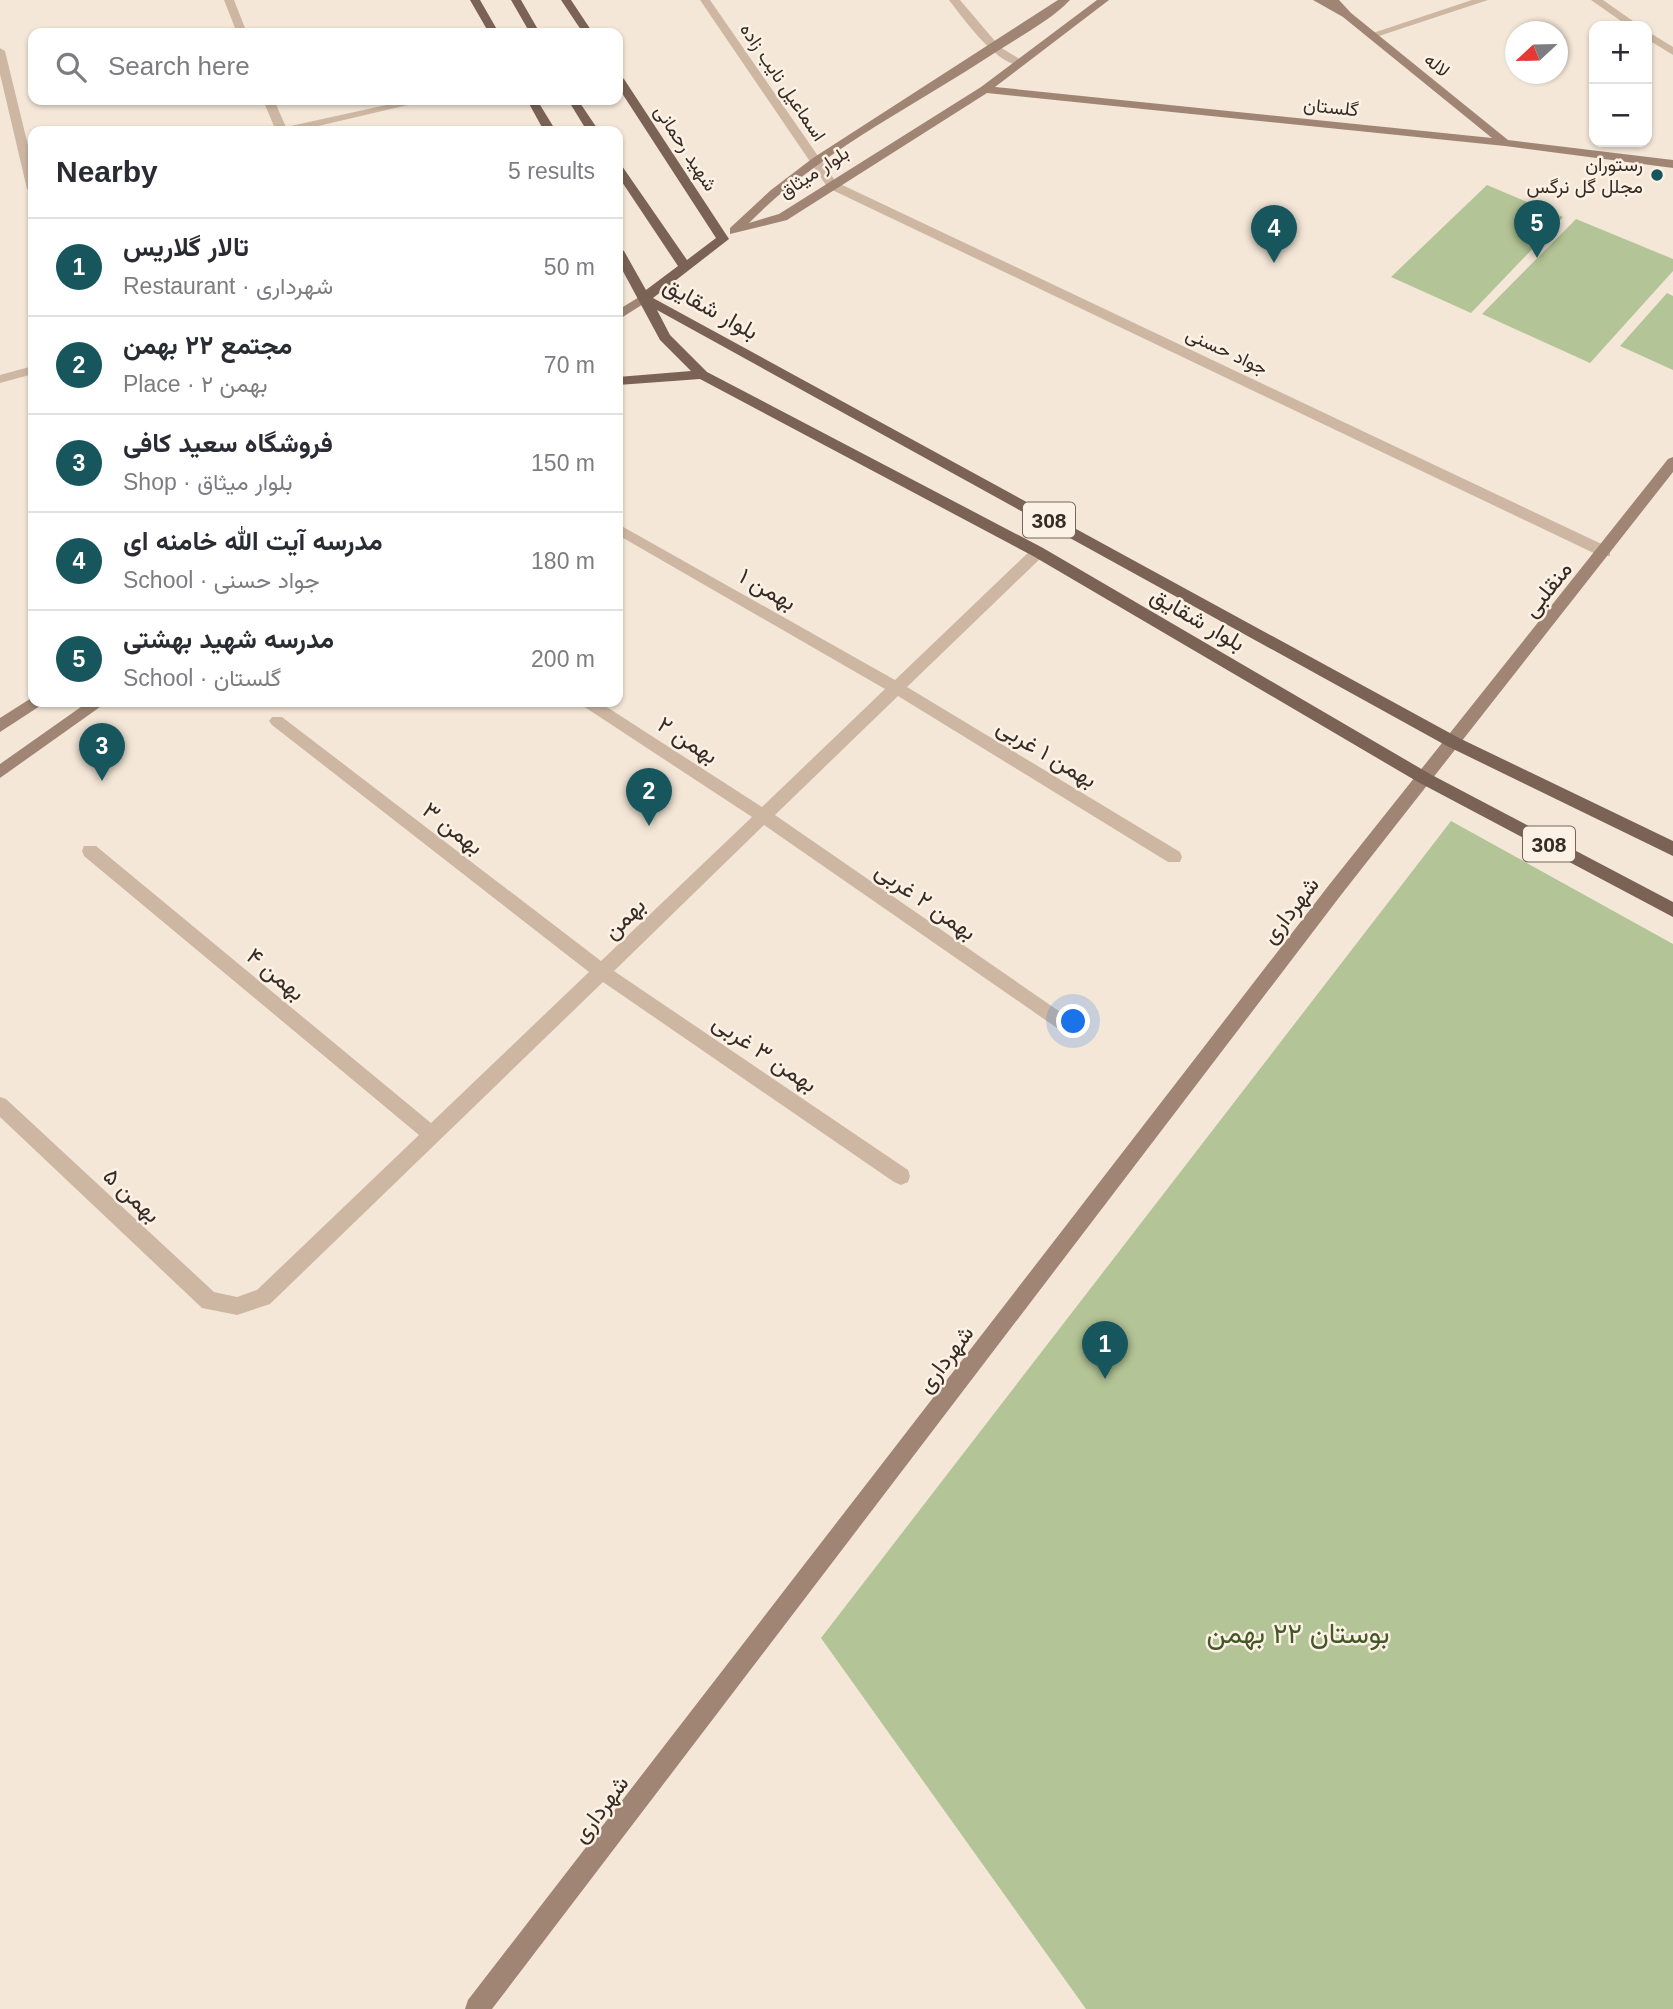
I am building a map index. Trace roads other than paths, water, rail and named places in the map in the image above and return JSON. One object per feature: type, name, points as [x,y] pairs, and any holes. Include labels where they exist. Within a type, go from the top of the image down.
[{"type":"main road","points":[[475,0],[491,28]]},
{"type":"main road","points":[[516,0],[532,28]]},
{"type":"main road","points":[[566,0],[585,28]]},
{"type":"main road","name":"بلوار میثاق","points":[[734,231],[759,205],[815,160],[996,49],[1065,0]]},
{"type":"main road","name":"بلوار میثاق","points":[[734,231],[783,217],[985,89],[1104,0]]},
{"type":"main road","points":[[1318,0],[1347,15]]},
{"type":"main road","points":[[1333,0],[1347,15]]},
{"type":"main road","name":"لاله","points":[[1347,15],[1505,143]]},
{"type":"main road","name":"شهید رحمانی","points":[[623,87],[723,239]]},
{"type":"main road","name":"گلستان","points":[[985,89],[1505,143],[1673,164]]},
{"type":"main road","points":[[535,105],[547,126]]},
{"type":"main road","points":[[576,105],[590,126]]},
{"type":"main road","points":[[623,175],[685,267]]},
{"type":"main road","points":[[623,313],[734,231]]},
{"type":"main road","name":"308","points":[[623,260],[644,298]]},
{"type":"main road","name":"بلوار شقایق","points":[[644,298],[664,337],[702,375],[1038,552],[1424,778],[1673,910]]},
{"type":"main road","name":"بلوار شقایق","points":[[644,298],[1454,742],[1673,849]]},
{"type":"main road","points":[[623,381],[702,375]]},
{"type":"main road","name":"منقلبی","points":[[1454,742],[1673,462]]},
{"type":"main road","points":[[0,726],[28,707]]},
{"type":"main road","points":[[0,772],[92,707]]},
{"type":"main road","name":"شهرداری","points":[[477,2009],[1454,742]]},
{"type":"street","points":[[229,0],[240,28]]},
{"type":"street","name":"اسماعیل نایب زاده","points":[[705,0],[832,185]]},
{"type":"street","points":[[954,0],[996,49],[1019,63]]},
{"type":"street","points":[[1372,35],[1483,0]]},
{"type":"street","points":[[1596,0],[1628,21]]},
{"type":"street","points":[[1652,37],[1673,52]]},
{"type":"street","points":[[0,51],[28,168]]},
{"type":"street","points":[[271,105],[280,126]]},
{"type":"street","points":[[305,126],[400,105]]},
{"type":"street","name":"جواد حسنی","points":[[832,185],[1605,552]]},
{"type":"street","points":[[0,379],[28,371]]},
{"type":"street","name":"بهمن ۱","points":[[623,532],[896,688]]},
{"type":"street","name":"بهمن","points":[[237,1306],[263,1297],[1038,552]]},
{"type":"street","name":"بهمن ۱ غربی","points":[[896,688],[1174,857]]},
{"type":"street","name":"بهمن ۲","points":[[596,707],[763,816]]},
{"type":"street","name":"بهمن ۳","points":[[277,721],[601,971]]},
{"type":"street","name":"بهمن ۲ غربی","points":[[763,816],[1063,1023]]},
{"type":"street","name":"بهمن ۴","points":[[90,851],[431,1134]]},
{"type":"street","name":"بهمن ۳ غربی","points":[[601,971],[901,1176]]},
{"type":"street","name":"بهمن ۵","points":[[0,1105],[209,1301],[237,1306]]},
{"type":"place","name":"رستوران مجلل گل نرگس","points":[[1657,175]]},
{"type":"place","name":"مدرسه شهید بهشتی","points":[[1537,258]]},
{"type":"place","name":"مدرسه آیت الله خامنه ای","points":[[1274,263]]},
{"type":"place","name":"فروشگاه سعید کافی","points":[[102,781]]},
{"type":"place","name":"مجتمع ۲۲ بهمن","points":[[649,826]]},
{"type":"place","name":"تالار گلاریس","points":[[1105,1379]]},
{"type":"park label","name":"بوستان ۲۲ بهمن","points":[[1298,1633]]}]
